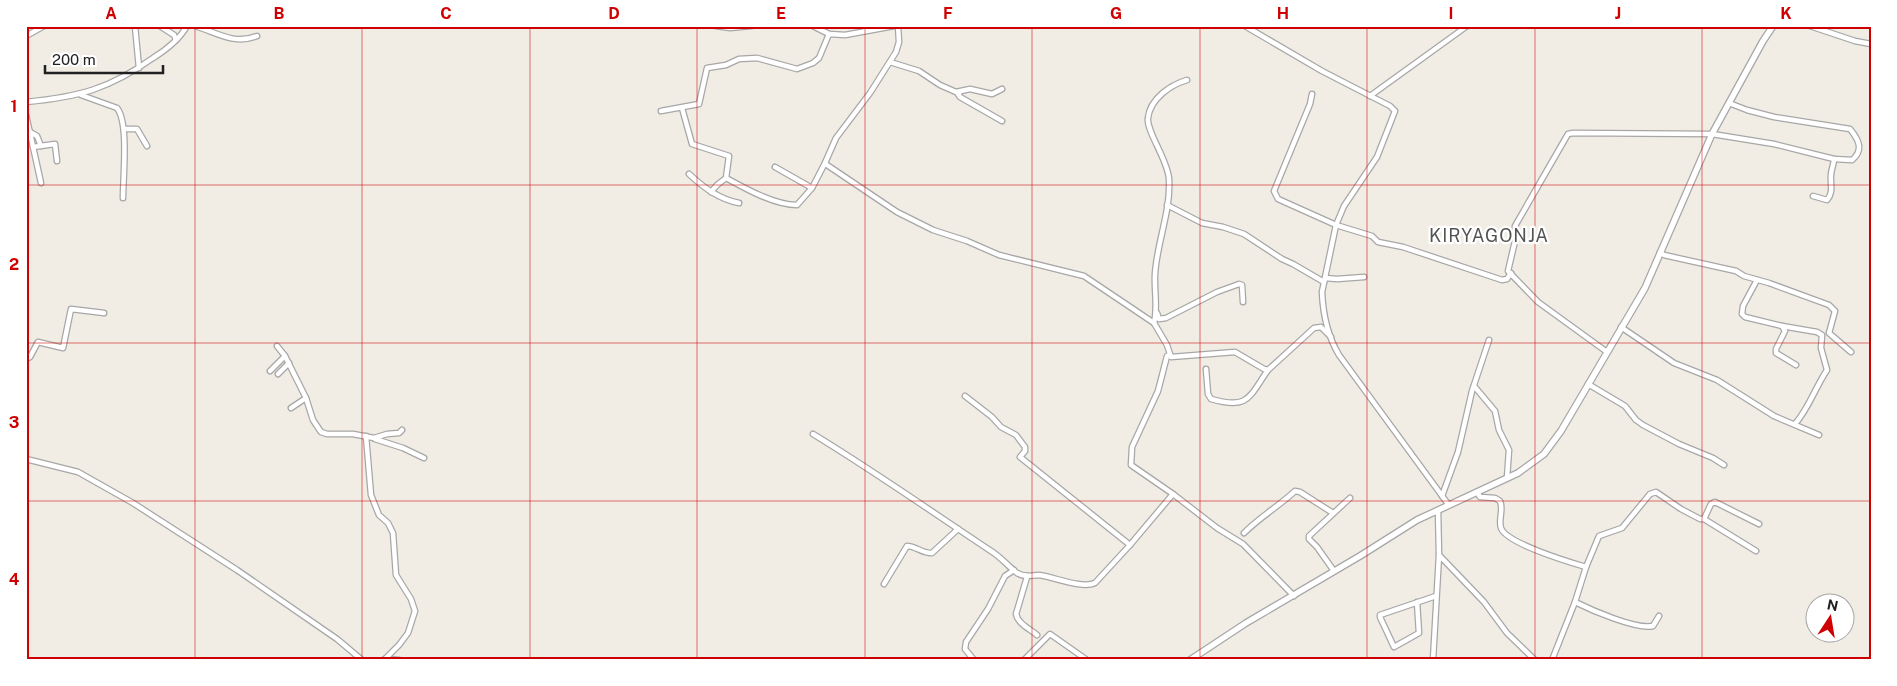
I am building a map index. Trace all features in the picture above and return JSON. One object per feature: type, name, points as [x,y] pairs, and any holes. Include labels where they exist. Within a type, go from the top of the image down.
[{"type":"street","points":[[27,35],[44,26]]},
{"type":"street","points":[[135,26],[139,68]]},
{"type":"street","points":[[160,26],[174,35],[176,40]]},
{"type":"street","points":[[195,26],[237,40],[258,36]]},
{"type":"street","points":[[716,26],[730,28],[751,26]]},
{"type":"street","points":[[814,26],[830,34],[845,35],[894,26]]},
{"type":"street","points":[[726,178],[746,189],[790,205],[798,205],[812,188],[836,138],[860,107],[898,49],[898,26]]},
{"type":"street","points":[[1245,26],[1322,71],[1393,109],[1395,114],[1377,157],[1344,206],[1336,225],[1325,280],[1323,301],[1327,329],[1339,355],[1448,504]]},
{"type":"street","points":[[1370,96],[1467,26]]},
{"type":"street","points":[[1190,660],[1246,623],[1334,572],[1417,520],[1507,478],[1532,464],[1544,454],[1553,443],[1645,288],[1712,134],[1763,41],[1774,26]]},
{"type":"street","points":[[1810,26],[1855,41],[1871,44]]},
{"type":"street","points":[[26,102],[56,99],[102,87],[139,68],[161,53],[187,27]]},
{"type":"street","points":[[660,111],[699,104],[707,68],[726,65],[740,59],[757,58],[797,69],[813,63],[819,58],[830,34]]},
{"type":"street","points":[[890,62],[920,71],[956,92],[970,89],[992,94],[1002,89]]},
{"type":"street","points":[[1154,324],[1157,312],[1155,275],[1167,205],[1169,180],[1167,169],[1149,127],[1148,118],[1152,106],[1162,94],[1176,83],[1187,80]]},
{"type":"street","points":[[960,92],[958,94],[960,97],[1002,120]]},
{"type":"street","points":[[80,94],[117,108],[120,112],[124,128],[123,198]]},
{"type":"street","points":[[1312,94],[1310,104],[1280,174],[1274,193],[1280,200],[1336,225],[1372,236],[1378,242],[1403,247],[1502,280],[1507,279],[1511,273]]},
{"type":"street","points":[[1607,352],[1538,302],[1508,271],[1515,241],[1515,226],[1568,134],[1712,134],[1774,144],[1834,158],[1852,160],[1859,152],[1860,146],[1856,136],[1850,129],[1774,117],[1729,103]]},
{"type":"street","points":[[682,108],[692,144],[730,156],[726,178],[711,192]]},
{"type":"street","points":[[26,115],[41,183]]},
{"type":"street","points":[[124,128],[137,129],[147,146]]},
{"type":"street","points":[[30,132],[37,136],[41,146]]},
{"type":"street","points":[[33,147],[55,144],[57,160]]},
{"type":"street","points":[[1813,196],[1827,200],[1830,196],[1832,180],[1830,176],[1834,158]]},
{"type":"street","points":[[825,163],[912,220],[999,255],[1084,276],[1154,324],[1167,345],[1170,355]]},
{"type":"street","points":[[775,167],[812,188]]},
{"type":"street","points":[[689,174],[711,192],[725,200],[739,203]]},
{"type":"street","points":[[1167,205],[1202,223],[1244,234],[1282,259],[1325,280],[1364,277]]},
{"type":"street","points":[[1660,252],[1664,256],[1736,271],[1744,276],[1769,283],[1832,307],[1835,311],[1829,333],[1851,352]]},
{"type":"street","points":[[1757,280],[1743,306],[1742,314],[1749,318],[1817,332],[1822,335],[1821,348],[1827,370],[1807,408],[1795,424]]},
{"type":"street","points":[[1157,312],[1160,319],[1166,318],[1217,292],[1239,284],[1242,285],[1243,302]]},
{"type":"street","points":[[26,359],[30,357],[38,342],[63,348],[71,309],[104,313]]},
{"type":"street","points":[[1782,326],[1785,331],[1776,349],[1776,353],[1796,365]]},
{"type":"street","points":[[1206,370],[1208,394],[1211,399],[1235,404],[1243,402],[1268,370],[1314,328],[1321,327],[1331,337]]},
{"type":"street","points":[[1622,327],[1674,363],[1717,380],[1762,409],[1820,435]]},
{"type":"street","points":[[1442,496],[1458,452],[1474,386],[1489,340]]},
{"type":"street","points":[[277,346],[286,356],[321,432],[374,438],[424,458]]},
{"type":"street","points":[[1170,355],[1171,357],[1181,357],[1235,352],[1268,370]]},
{"type":"street","points":[[1170,355],[1167,356],[1158,391],[1132,447],[1131,466],[1242,544],[1294,596]]},
{"type":"street","points":[[270,371],[286,356]]},
{"type":"street","points":[[278,374],[289,363]]},
{"type":"street","points":[[1588,384],[1625,406],[1636,420],[1679,444],[1724,465]]},
{"type":"street","points":[[1474,386],[1495,411],[1499,430],[1509,450],[1507,478]]},
{"type":"street","points":[[965,396],[992,417],[1001,427],[1016,435],[1025,446],[1025,451],[1020,457],[1130,545]]},
{"type":"street","points":[[291,408],[306,398]]},
{"type":"street","points":[[374,438],[399,433],[402,430]]},
{"type":"street","points":[[813,434],[894,485],[1002,559],[1014,570],[1027,576],[1049,576],[1067,582],[1091,585],[1095,583],[1173,494]]},
{"type":"street","points":[[366,436],[371,495],[379,514],[393,533],[396,575],[411,599],[415,611],[408,633],[385,659]]},
{"type":"street","points":[[26,458],[78,472],[141,508],[243,574],[337,639],[362,660]]},
{"type":"street","points":[[1244,533],[1295,491],[1300,492],[1333,513]]},
{"type":"street","points":[[1476,492],[1480,497],[1495,498],[1500,501],[1502,509],[1500,526],[1506,535],[1526,546],[1586,567]]},
{"type":"street","points":[[1552,660],[1599,536],[1622,528],[1652,493],[1656,492],[1698,519],[1704,519],[1756,551]]},
{"type":"street","points":[[1334,572],[1317,547],[1308,539],[1310,533],[1350,498]]},
{"type":"street","points":[[1704,519],[1711,504],[1715,502],[1759,524]]},
{"type":"street","points":[[1433,660],[1439,556],[1438,510]]},
{"type":"street","points":[[884,584],[904,548],[910,546],[925,553],[932,553],[958,529]]},
{"type":"street","points":[[1439,556],[1484,602],[1507,633],[1535,660]]},
{"type":"street","points":[[974,660],[965,648],[966,642],[988,609],[1005,576],[1014,570]]},
{"type":"street","points":[[1027,576],[1016,614],[1021,624],[1038,635]]},
{"type":"street","points":[[1417,602],[1419,633],[1394,647],[1380,615],[1417,602],[1436,596]]},
{"type":"street","points":[[1575,602],[1630,624],[1653,626],[1659,616]]},
{"type":"street","points":[[1024,660],[1050,634],[1087,660]]},
{"type":"street","points":[[385,659],[399,660]]},
{"type":"district","name":"KIRYAGONJA","points":[[1489,236]]}]
